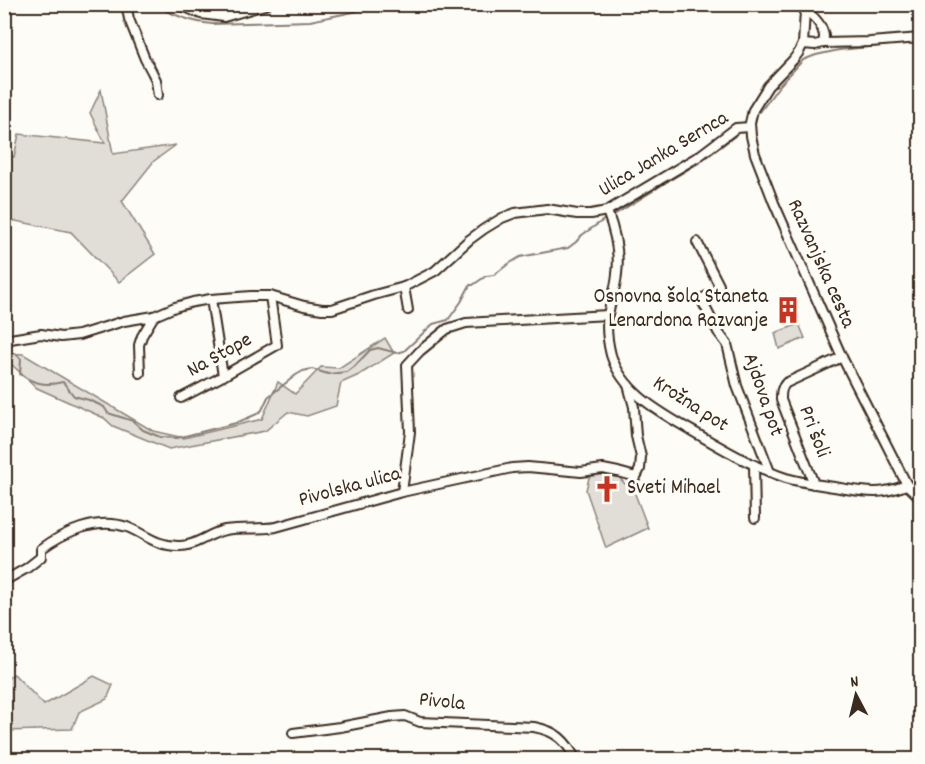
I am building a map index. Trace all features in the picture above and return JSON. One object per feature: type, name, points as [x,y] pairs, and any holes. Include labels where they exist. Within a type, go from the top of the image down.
[{"type":"street","points":[[126,4],[129,19],[144,59],[156,80],[158,95]]},
{"type":"street","points":[[178,4],[201,14],[224,17],[268,4]]},
{"type":"street","points":[[804,8],[823,31],[823,43]]},
{"type":"street","points":[[804,8],[803,44],[921,38]]},
{"type":"street","name":"Razvanjska cesta","points":[[803,44],[799,52],[768,86],[753,110],[750,127],[755,154],[774,203],[842,357],[907,485],[921,497]]},
{"type":"street","name":"Ulica Janka Sernca","points":[[4,340],[41,334],[61,337],[79,335],[124,321],[154,316],[193,302],[211,299],[270,296],[304,306],[332,309],[404,287],[435,271],[484,229],[515,213],[547,209],[577,214],[607,212],[699,156],[736,128],[750,127]]},
{"type":"street","name":"Krožna pot","points":[[607,212],[614,230],[618,251],[617,273],[607,327],[611,354],[618,372],[628,385],[656,410],[770,472],[787,478],[849,490],[883,492],[907,485]]},
{"type":"street","name":"Ajdova pot","points":[[697,242],[719,285],[718,290],[701,299],[727,344],[737,386],[770,472]]},
{"type":"street","points":[[404,287],[408,310]]},
{"type":"street","name":"Na Stope","points":[[181,398],[277,345],[270,296]]},
{"type":"street","name":"Na Stope","points":[[211,299],[223,376]]},
{"type":"street","points":[[402,492],[410,432],[407,365],[429,344],[447,329],[466,323],[608,315]]},
{"type":"street","points":[[140,373],[139,345],[154,316]]},
{"type":"street","name":"Pri šoli","points":[[814,484],[781,400],[782,387],[842,357]]},
{"type":"street","name":"Pivolska ulica","points":[[4,581],[41,557],[41,549],[48,544],[67,532],[90,526],[126,527],[156,542],[180,546],[194,543],[213,533],[276,527],[402,492],[512,468],[528,467],[580,472],[603,470],[636,477],[640,469],[641,457],[636,436],[634,407],[628,385]]},
{"type":"street","points":[[754,465],[756,518]]},
{"type":"street","name":"Pivola","points":[[293,733],[405,716],[420,722],[534,727],[553,732],[570,748],[576,759]]},
{"type":"shaded area","points":[[101,90],[113,154],[176,145],[154,161],[122,201],[155,254],[119,282],[71,232],[5,219],[5,154],[14,157],[19,134],[105,143],[90,113]]},
{"type":"shaded area","points":[[799,324],[805,338],[779,349],[775,333]]},
{"type":"shaded area","points":[[385,338],[394,353],[359,375],[341,383],[336,406],[307,416],[288,412],[265,431],[169,449],[113,426],[104,418],[37,388],[12,365],[5,365],[5,353],[23,354],[153,431],[184,438],[262,419],[278,382],[295,394],[321,367],[339,368]]},
{"type":"shaded area","points":[[612,473],[625,484],[632,486],[648,528],[606,548],[586,490],[589,478],[594,474]]},
{"type":"shaded area","points":[[14,674],[44,705],[94,676],[113,685],[107,699],[79,712],[72,729],[5,731],[5,680]]},
{"type":"waterway","points":[[152,4],[181,17],[212,24],[310,21],[383,4]]},
{"type":"waterway","points":[[760,112],[779,86],[803,60],[839,50],[920,42]]},
{"type":"waterway","points":[[707,157],[735,136]]},
{"type":"waterway","points":[[672,179],[702,161]]},
{"type":"waterway","points":[[656,189],[668,181]]},
{"type":"waterway","points":[[614,215],[653,191]]},
{"type":"waterway","points":[[4,354],[15,353],[21,359],[20,374],[30,380],[46,384],[63,382],[74,396],[104,407],[108,413],[133,421],[143,430],[160,437],[177,438],[236,423],[257,414],[262,410],[268,397],[303,371],[312,369],[328,374],[347,372],[370,350],[378,348],[397,353],[404,351],[433,324],[448,320],[470,285],[486,276],[494,275],[520,257],[568,248],[605,219]]},
{"type":"place","name":"Osnovna šola Staneta Lenardona Razvanje","points":[[788,310]]},
{"type":"place","name":"Sveti Mihael","points":[[607,489]]}]
